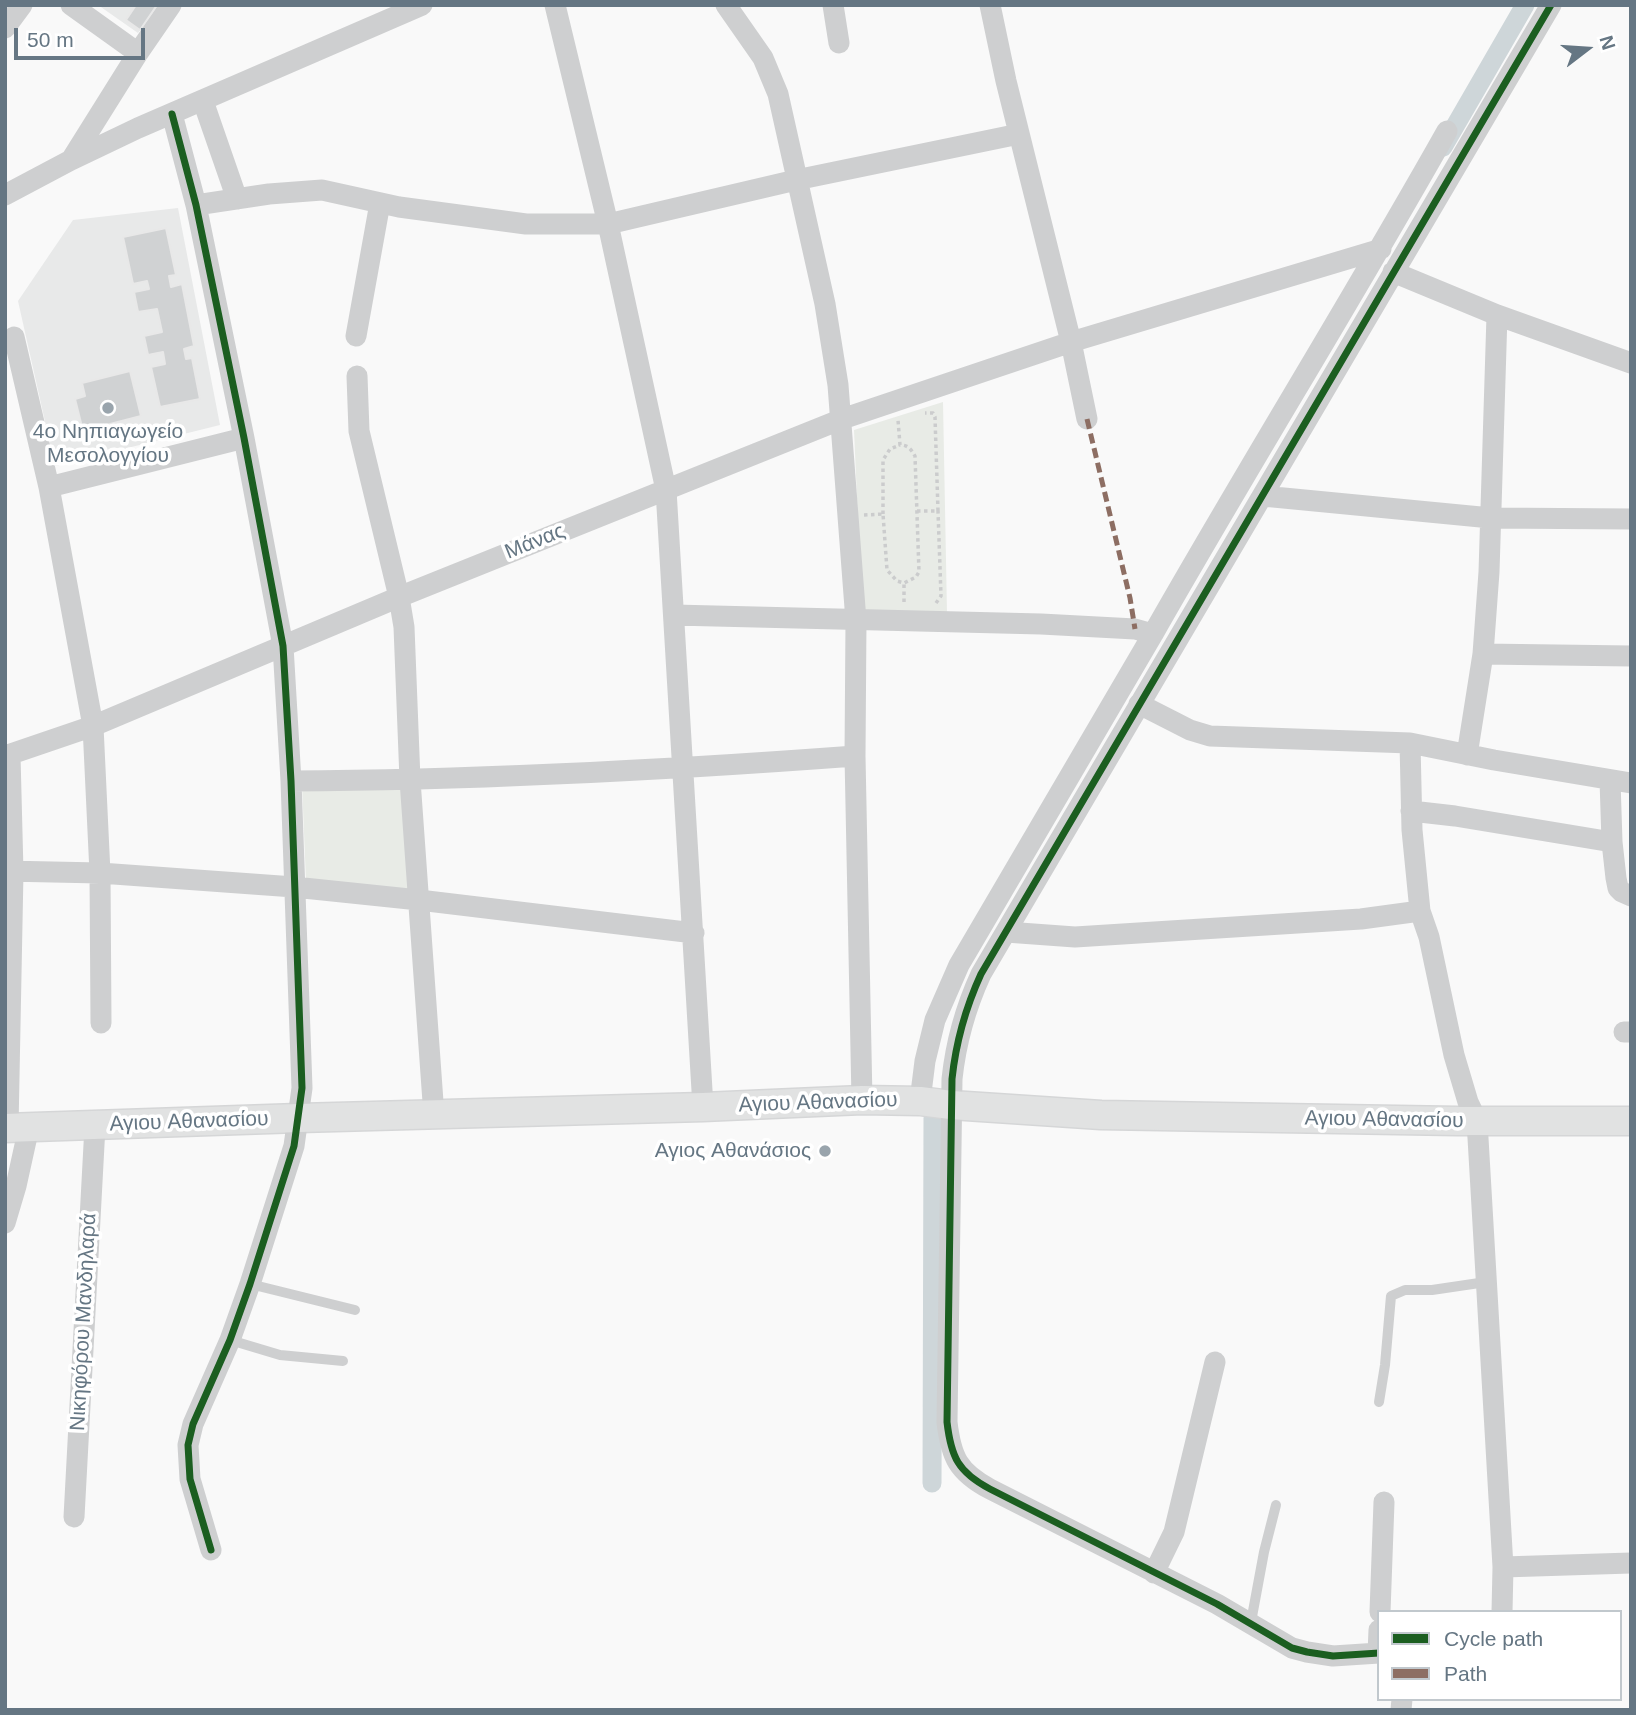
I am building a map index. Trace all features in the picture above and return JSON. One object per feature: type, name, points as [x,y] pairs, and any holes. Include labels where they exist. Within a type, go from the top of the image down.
[{"type":"main road","name":"Αγιου Αθανασίου","points":[[14,1128],[703,1108],[862,1100],[920,1101],[1101,1115],[1631,1121]]},
{"type":"street","points":[[5,28],[22,5]]},
{"type":"street","points":[[71,5],[138,53]]},
{"type":"street","points":[[71,160],[171,5]]},
{"type":"street","points":[[5,194],[138,128],[422,5]]},
{"type":"street","points":[[555,5],[608,224],[666,490],[703,1108]]},
{"type":"street","points":[[726,5],[763,58],[778,94],[827,318],[842,419],[856,621],[855,756],[862,1100]]},
{"type":"street","points":[[833,5],[839,43]]},
{"type":"street","points":[[990,5],[1087,419]]},
{"type":"street","points":[[1377,1653],[1333,1656],[1292,1648],[1251,1622],[974,1480],[962,1471],[954,1456],[947,1422],[951,1105],[955,1053],[964,1015],[981,974],[1551,5]]},
{"type":"street","points":[[203,101],[237,199]]},
{"type":"street","points":[[172,114],[196,205],[283,646],[291,780],[302,1088],[299,1118],[290,1156],[250,1284],[230,1340],[193,1424],[188,1445],[190,1479],[211,1550]]},
{"type":"street","points":[[920,1101],[925,1061],[935,1020],[959,965],[1212,531],[1381,249],[1447,131]]},
{"type":"street","points":[[196,205],[322,190],[380,203],[526,224],[608,224],[796,180],[1019,134]]},
{"type":"street","points":[[356,336],[380,203]]},
{"type":"street","name":"Μάνας","points":[[8,756],[93,726],[399,597],[842,419],[901,413],[1071,342],[1381,249]]},
{"type":"street","points":[[1392,272],[1497,315],[1631,363]]},
{"type":"street","points":[[1466,755],[1483,654],[1491,518],[1497,315]]},
{"type":"street","points":[[14,337],[49,487],[93,726],[100,873],[101,1023]]},
{"type":"street","points":[[357,376],[359,431],[399,597],[405,638],[410,780],[434,1116]]},
{"type":"street","points":[[49,487],[244,438]]},
{"type":"street","points":[[1263,496],[1491,518],[1631,519]]},
{"type":"street","points":[[674,615],[1122,628],[1153,635]]},
{"type":"street","points":[[1483,654],[1631,656]]},
{"type":"street","points":[[1139,704],[1190,730],[1210,736],[1410,743],[1620,781],[1612,842],[1618,888],[1631,896]]},
{"type":"street","points":[[1410,743],[1411,811],[1420,911],[1429,937],[1454,1055],[1468,1102],[1478,1121],[1503,1567],[1502,1610]]},
{"type":"street","points":[[5,1223],[16,1186],[8,756]]},
{"type":"street","points":[[291,780],[410,780],[683,768],[855,756]]},
{"type":"street","points":[[1411,811],[1612,842]]},
{"type":"street","points":[[9,871],[100,873],[295,887],[694,933]]},
{"type":"street","points":[[1006,932],[1075,937],[1361,919],[1420,911]]},
{"type":"street","name":"Νικηφόρου Μανδηλαρά","points":[[74,1517],[95,1126]]},
{"type":"street","points":[[1154,1573],[1174,1532],[1215,1362]]},
{"type":"street","points":[[1380,1610],[1384,1502]]},
{"type":"street","points":[[1503,1567],[1631,1563]]},
{"type":"lane","points":[[1379,1402],[1391,1296],[1405,1290],[1432,1290],[1486,1282]]},
{"type":"lane","points":[[250,1284],[355,1310]]},
{"type":"lane","points":[[230,1340],[280,1354],[343,1361]]},
{"type":"lane","points":[[1251,1622],[1276,1506]]},
{"type":"path","points":[[918,415],[928,412],[936,417],[941,596],[935,605]]},
{"type":"path","points":[[886,425],[901,413]]},
{"type":"path","points":[[900,445],[901,413]]},
{"type":"path","points":[[900,445],[906,445],[915,456],[919,572],[916,577],[904,583],[897,581],[887,570],[883,514],[883,460],[890,449],[900,445]]},
{"type":"path","points":[[917,511],[938,511]]},
{"type":"path","points":[[848,516],[883,514]]},
{"type":"path","points":[[904,606],[914,605]]},
{"type":"shaded area","points":[[98,5],[157,5],[138,33]]},
{"type":"shaded area","points":[[178,208],[220,425],[55,466],[18,301],[73,220]]},
{"type":"shaded area","points":[[943,402],[947,613],[862,611],[854,430]]},
{"type":"shaded area","points":[[404,781],[412,893],[306,881],[302,784]]},
{"type":"building","points":[[136,5],[157,5],[140,30],[126,20]]},
{"type":"building","points":[[166,228],[176,275],[169,276],[171,287],[182,284],[194,346],[184,349],[186,359],[192,358],[200,399],[160,407],[151,367],[165,364],[163,352],[148,355],[144,336],[162,332],[157,309],[138,312],[134,292],[149,289],[147,281],[133,284],[123,237]]},
{"type":"building","name":"4ο Νηπιαγωγείο Μεσολογγίου","points":[[130,371],[141,416],[83,431],[75,399],[85,396],[82,383]]},
{"type":"waterway","points":[[1443,147],[1525,5]]},
{"type":"waterway","points":[[932,1483],[933,1118]]},
{"type":"marked path","points":[[1087,419],[1135,629]]},
{"type":"cycle path","points":[[1377,1653],[1333,1656],[1292,1648],[1217,1604],[990,1489],[963,1470],[954,1454],[947,1422],[952,1079],[962,1025],[981,974],[1551,5]]},
{"type":"cycle path","points":[[172,114],[196,205],[283,646],[291,781],[302,1088],[294,1146],[250,1284],[230,1340],[193,1424],[188,1445],[190,1479],[211,1550]]},
{"type":"place","name":"4ο Νηπιαγωγείο Μεσολογγίου","points":[[108,408]]},
{"type":"place","name":"Αγιος Αθανάσιος","points":[[825,1151]]}]
